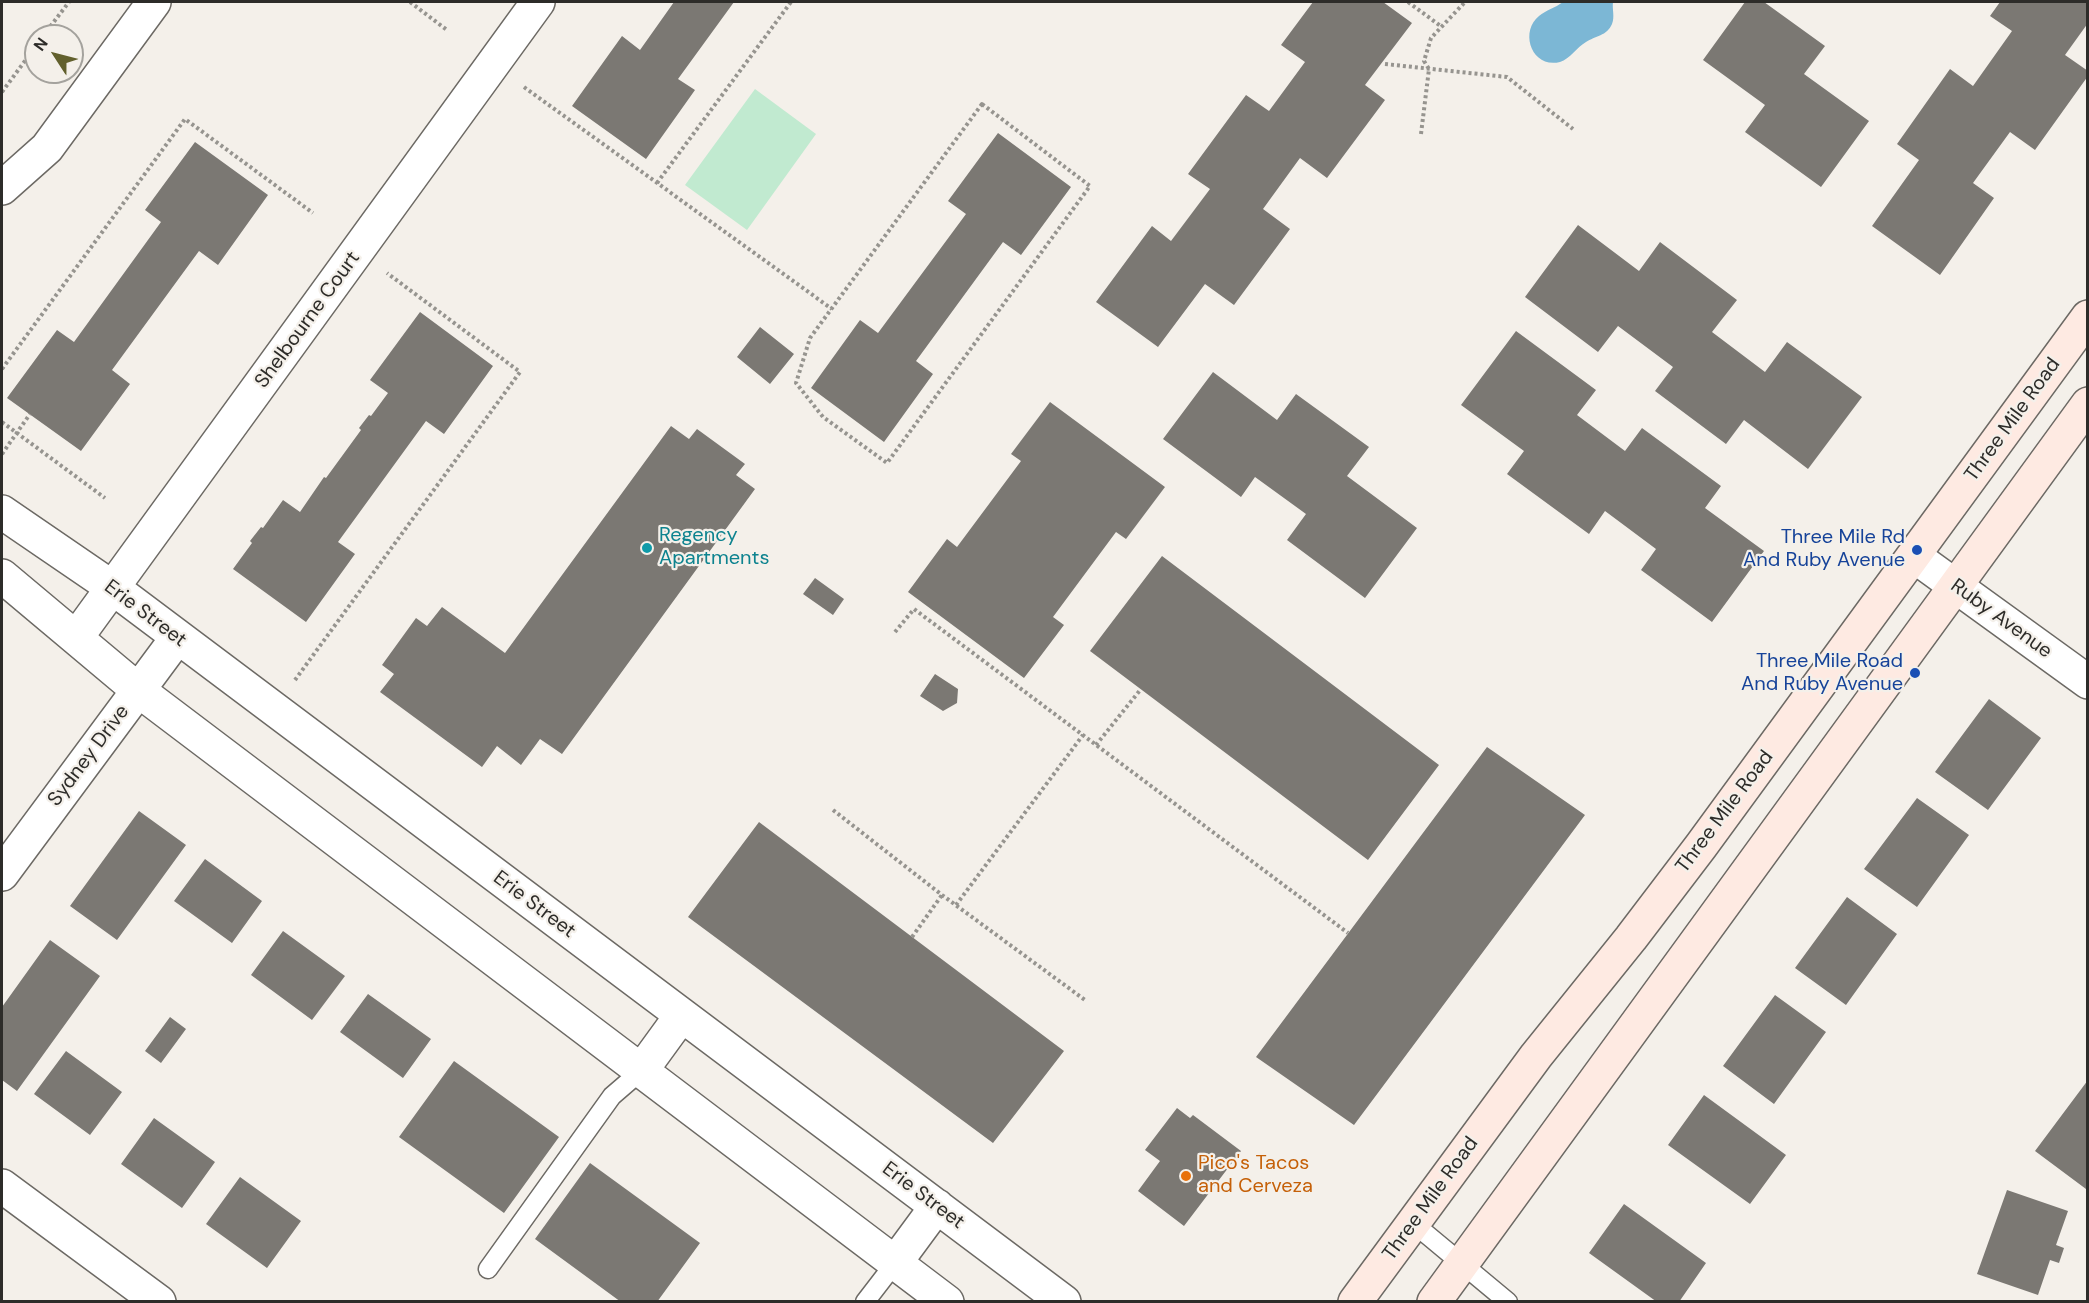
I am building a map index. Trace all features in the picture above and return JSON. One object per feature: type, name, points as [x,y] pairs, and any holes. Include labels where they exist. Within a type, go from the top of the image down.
[{"type":"street","points":[[2,188],[47,148],[154,2]]},
{"type":"street","name":"Shelbourne Court","points":[[76,638],[538,2]]},
{"type":"street","name":"Three Mile Road","points":[[1355,1302],[1536,1056],[1694,855],[2088,317]]},
{"type":"street","points":[[1434,1302],[2088,404]]},
{"type":"street","name":"Erie Street","points":[[2,512],[113,588],[1064,1302]]},
{"type":"street","name":"Ruby Avenue","points":[[1914,556],[2088,682]]},
{"type":"street","points":[[2,576],[138,690],[947,1302]]},
{"type":"street","name":"Sydney Drive","points":[[2,874],[177,638]]},
{"type":"street","points":[[641,1071],[681,1016]]},
{"type":"street","points":[[2,1186],[159,1302]]},
{"type":"street","points":[[895,1263],[938,1206]]},
{"type":"lane","points":[[488,1269],[612,1096],[641,1071]]},
{"type":"lane","points":[[1413,1223],[1508,1302]]},
{"type":"lane","points":[[865,1302],[895,1263]]},
{"type":"path","points":[[52,24],[69,2]]},
{"type":"path","points":[[410,2],[447,30]]},
{"type":"path","points":[[657,183],[791,2]]},
{"type":"path","points":[[1408,2],[1442,27]]},
{"type":"path","points":[[1421,134],[1428,69],[1424,61],[1431,38],[1465,2]]},
{"type":"path","points":[[2,92],[24,62]]},
{"type":"path","points":[[1385,64],[1508,77],[1573,129]]},
{"type":"path","points":[[524,87],[831,309]]},
{"type":"path","points":[[982,104],[1090,186],[887,463],[822,417],[796,383],[810,338],[831,309],[982,104]]},
{"type":"path","points":[[2,369],[185,119],[313,213]]},
{"type":"path","points":[[294,681],[520,372],[387,273]]},
{"type":"path","points":[[2,454],[30,414]]},
{"type":"path","points":[[2,422],[105,498]]},
{"type":"path","points":[[895,632],[914,609],[1348,933]]},
{"type":"path","points":[[1096,745],[1141,689]]},
{"type":"path","points":[[956,905],[1083,735]]},
{"type":"path","points":[[832,810],[942,895],[1085,1000]]},
{"type":"path","points":[[912,938],[942,895]]},
{"type":"green space","points":[[755,89],[816,134],[747,230],[685,185]]},
{"type":"water","points":[[1563,2],[1613,2],[1613,21],[1607,31],[1583,44],[1567,58],[1560,62],[1550,63],[1536,55],[1529,39],[1530,31],[1539,16]]},
{"type":"building","points":[[674,2],[734,2],[678,79],[695,90],[646,159],[572,106],[622,36],[640,50]]},
{"type":"building","points":[[1313,2],[1383,2],[1412,23],[1365,85],[1385,100],[1327,178],[1300,158],[1263,209],[1290,229],[1234,305],[1205,284],[1158,347],[1096,302],[1152,226],[1171,241],[1210,189],[1188,174],[1246,95],[1269,111],[1305,62],[1281,45]]},
{"type":"building","points":[[1745,2],[1764,2],[1825,46],[1804,74],[1869,121],[1821,187],[1745,132],[1765,105],[1703,60]]},
{"type":"building","points":[[2000,2],[2088,2],[2088,23],[2065,55],[2088,71],[2088,76],[2035,150],[2010,132],[1973,183],[1994,198],[1940,275],[1872,226],[1919,160],[1897,144],[1950,69],[1973,86],[2012,31],[1990,16]]},
{"type":"building","points":[[998,133],[1071,187],[1021,255],[1003,242],[916,361],[933,374],[884,442],[811,388],[860,320],[878,333],[966,214],[948,201]]},
{"type":"building","points":[[195,142],[268,195],[218,265],[199,251],[112,370],[130,384],[81,451],[7,398],[57,330],[74,342],[161,222],[145,210]]},
{"type":"building","points":[[1578,225],[1639,271],[1660,242],[1737,300],[1712,332],[1765,372],[1787,342],[1862,397],[1808,469],[1744,420],[1726,444],[1655,391],[1673,367],[1618,326],[1598,352],[1525,297]]},
{"type":"building","points":[[420,312],[493,366],[444,434],[426,421],[338,542],[355,554],[306,622],[233,569],[252,543],[250,541],[261,527],[263,528],[283,500],[300,512],[361,430],[359,428],[388,393],[370,380]]},
{"type":"building","points":[[760,327],[794,354],[770,384],[737,357]]},
{"type":"building","points":[[1516,331],[1596,390],[1577,415],[1625,451],[1642,428],[1721,486],[1705,508],[1764,551],[1712,622],[1641,570],[1656,549],[1605,511],[1589,534],[1507,474],[1524,451],[1461,405]]},
{"type":"building","points":[[1213,372],[1277,420],[1296,394],[1369,447],[1347,476],[1417,528],[1365,598],[1287,540],[1306,514],[1255,477],[1241,497],[1163,439]]},
{"type":"building","points":[[1050,402],[1165,487],[1126,539],[1116,532],[1053,617],[1064,625],[1024,678],[908,592],[947,539],[957,547],[1021,461],[1011,454]]},
{"type":"building","name":"Regency Apartments","points":[[671,426],[689,439],[697,429],[745,464],[736,475],[755,489],[562,754],[540,739],[521,765],[497,746],[482,767],[380,692],[394,674],[382,665],[416,618],[427,626],[442,607],[505,653]]},
{"type":"building","points":[[1162,556],[1439,765],[1368,860],[1090,651]]},
{"type":"building","points":[[815,578],[844,599],[833,615],[803,594]]},
{"type":"building","points":[[935,674],[958,689],[957,703],[943,711],[920,696]]},
{"type":"building","points":[[1989,699],[2041,738],[1988,810],[1935,772]]},
{"type":"building","points":[[1487,747],[1585,815],[1354,1125],[1256,1057]]},
{"type":"building","points":[[1917,798],[1969,835],[1917,907],[1864,869]]},
{"type":"building","points":[[139,811],[186,845],[117,940],[70,906]]},
{"type":"building","points":[[759,822],[1064,1051],[993,1143],[688,917]]},
{"type":"building","points":[[205,859],[262,901],[232,943],[174,901]]},
{"type":"building","points":[[1847,897],[1897,934],[1846,1005],[1795,968]]},
{"type":"building","points":[[283,931],[345,976],[312,1020],[251,975]]},
{"type":"building","points":[[50,940],[100,976],[17,1091],[2,1080],[2,1007]]},
{"type":"building","points":[[368,994],[431,1039],[403,1078],[340,1032]]},
{"type":"building","points":[[1775,995],[1826,1032],[1774,1104],[1723,1066]]},
{"type":"building","points":[[170,1017],[186,1029],[161,1063],[145,1051]]},
{"type":"building","points":[[66,1051],[122,1092],[90,1135],[34,1094]]},
{"type":"building","points":[[454,1061],[559,1137],[504,1213],[399,1137]]},
{"type":"building","points":[[2088,1080],[2088,1187],[2086,1189],[2035,1151]]},
{"type":"building","points":[[1704,1095],[1786,1155],[1750,1204],[1668,1145]]},
{"type":"building","name":"Pico's Tacos and Cerveza","points":[[1177,1108],[1190,1118],[1193,1115],[1241,1151],[1184,1226],[1138,1191],[1160,1161],[1145,1150]]},
{"type":"building","points":[[154,1118],[215,1162],[182,1208],[121,1164]]},
{"type":"building","points":[[590,1163],[700,1243],[657,1302],[621,1302],[535,1239]]},
{"type":"building","points":[[240,1177],[301,1221],[267,1268],[206,1224]]},
{"type":"building","points":[[2007,1190],[2068,1211],[2056,1245],[2064,1248],[2059,1263],[2050,1260],[2038,1295],[1977,1274]]},
{"type":"building","points":[[1624,1204],[1706,1263],[1679,1302],[1657,1302],[1589,1253]]},
{"type":"place","name":"Regency Apartments","points":[[647,548]]},
{"type":"place","name":"Three Mile Rd And Ruby Avenue","points":[[1917,550]]},
{"type":"place","name":"Three Mile Road And Ruby Avenue","points":[[1915,673]]},
{"type":"place","name":"Pico's Tacos and Cerveza","points":[[1186,1176]]}]
